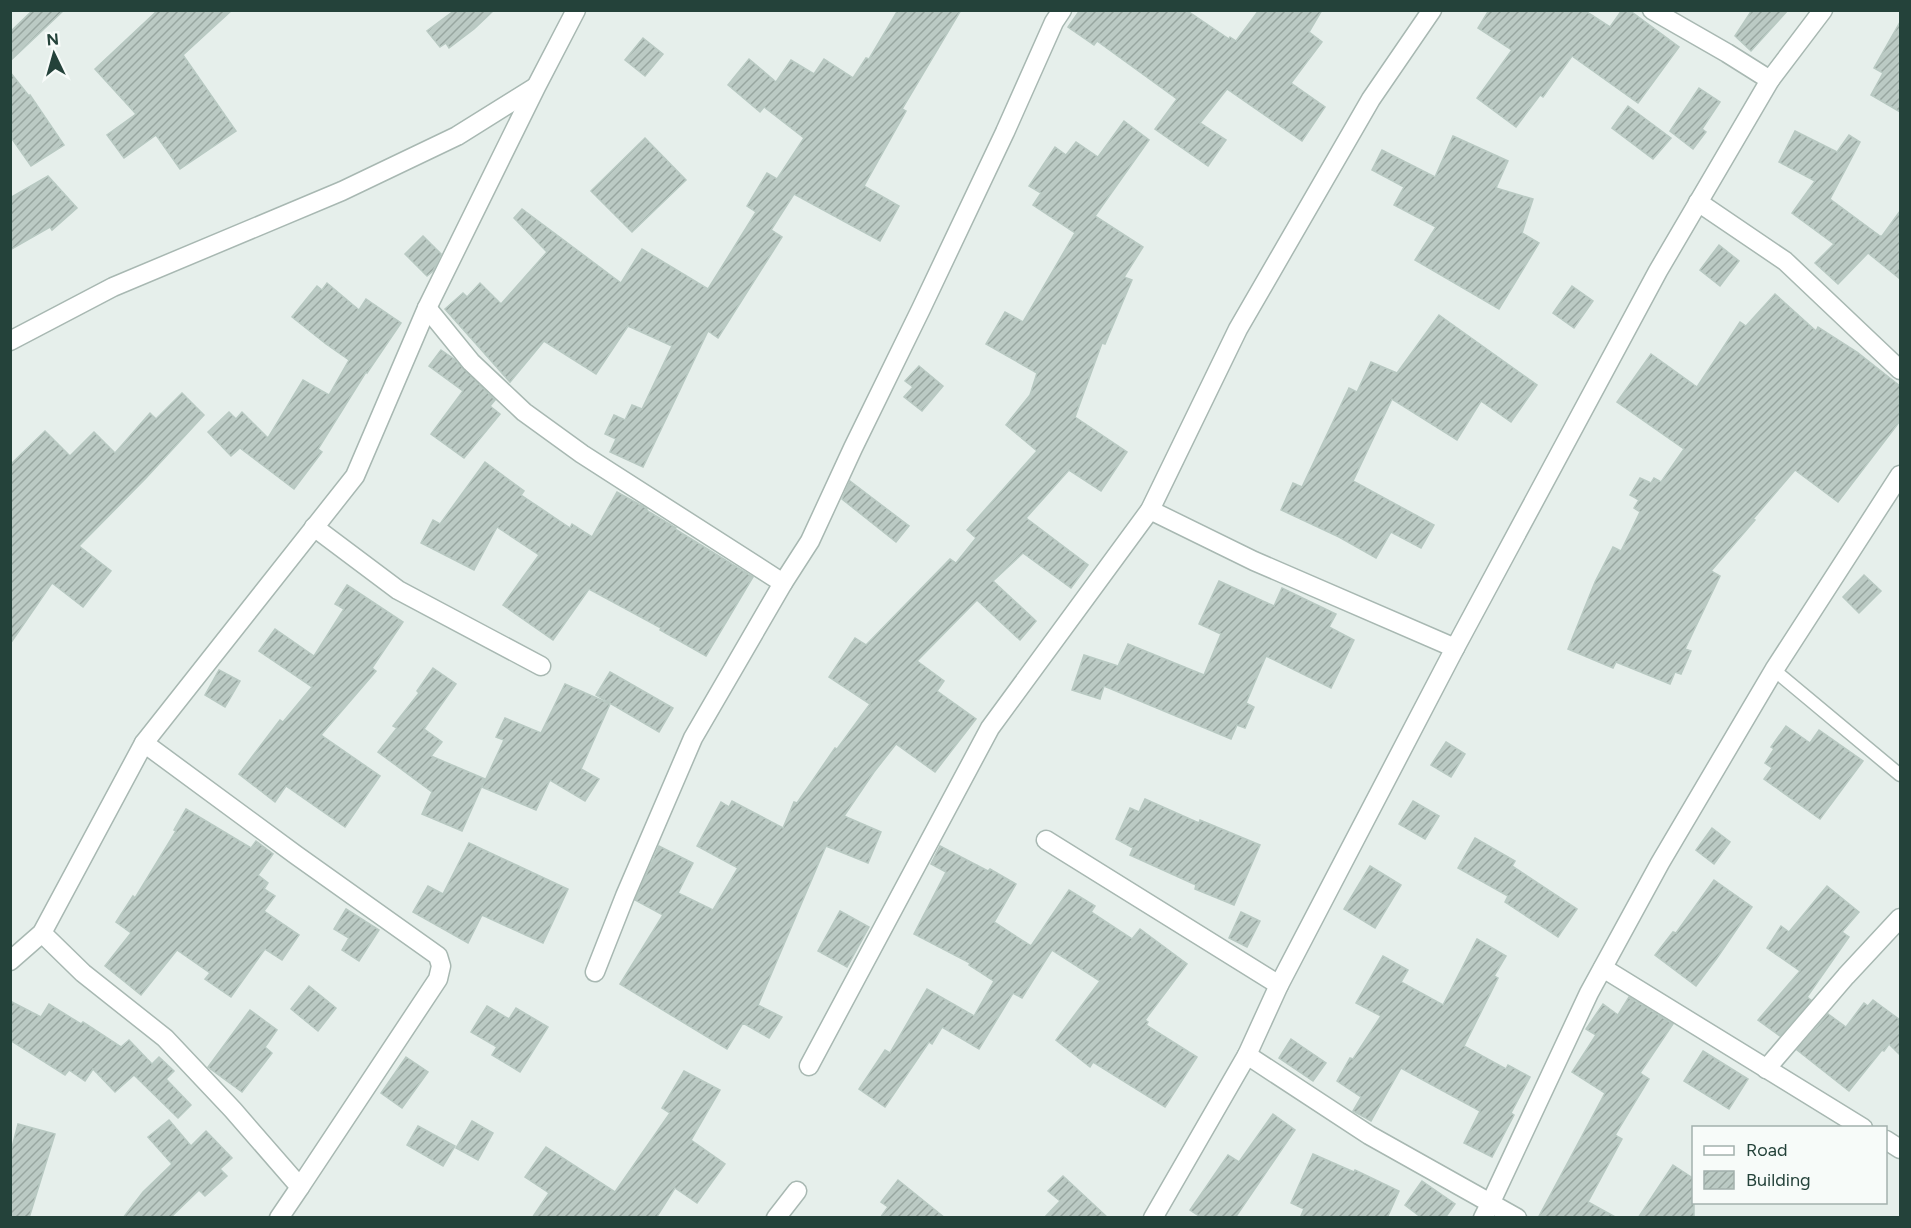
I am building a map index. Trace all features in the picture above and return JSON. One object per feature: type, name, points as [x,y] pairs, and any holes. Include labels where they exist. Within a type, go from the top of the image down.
[{"type":"street","points":[[10,961],[42,933],[144,743],[355,476],[427,308],[576,10]]},
{"type":"street","points":[[595,972],[693,738],[810,541],[848,457],[1005,132],[1054,22],[1062,10]]},
{"type":"street","points":[[809,1066],[990,728],[1150,510],[1238,329],[1371,99],[1432,10]]},
{"type":"street","points":[[1652,10],[1770,80]]},
{"type":"street","points":[[1153,1218],[1247,1055],[1279,985],[1455,648],[1658,271],[1770,80],[1823,10]]},
{"type":"street","points":[[10,341],[113,287],[342,191],[457,136],[536,87]]},
{"type":"street","points":[[1698,202],[1785,261],[1900,370]]},
{"type":"street","points":[[427,308],[471,362],[524,412],[582,454],[783,583]]},
{"type":"street","points":[[1487,1210],[1589,993],[1660,863],[1774,670],[1900,476]]},
{"type":"street","points":[[1150,510],[1254,561],[1455,648]]},
{"type":"street","points":[[314,527],[398,590],[541,666]]},
{"type":"street","points":[[144,743],[438,956],[441,966],[438,979],[279,1218]]},
{"type":"street","points":[[1046,840],[1279,985]]},
{"type":"street","points":[[1766,1069],[1846,976],[1900,918]]},
{"type":"street","points":[[42,933],[83,973],[165,1038],[233,1110],[300,1187]]},
{"type":"street","points":[[1603,968],[1860,1126]]},
{"type":"street","points":[[1247,1055],[1487,1210],[1517,1218]]},
{"type":"street","points":[[1887,1141],[1900,1149]]},
{"type":"street","points":[[776,1218],[797,1191]]},
{"type":"lane","points":[[1774,670],[1900,775]]},
{"type":"building","points":[[33,10],[64,10],[10,61],[10,32]]},
{"type":"building","points":[[158,10],[232,10],[183,55],[236,131],[180,169],[156,135],[124,158],[107,135],[136,114],[95,69]]},
{"type":"building","points":[[455,10],[494,10],[449,48],[446,43],[440,47],[427,31]]},
{"type":"building","points":[[898,10],[961,10],[902,109],[906,111],[864,186],[899,206],[880,241],[794,194],[771,230],[782,237],[718,338],[708,331],[643,467],[610,452],[616,439],[605,434],[614,415],[625,420],[632,405],[642,409],[672,346],[628,326],[596,374],[544,341],[510,382],[445,309],[463,293],[467,297],[480,283],[501,304],[547,252],[514,218],[522,209],[621,283],[642,249],[708,289],[756,212],[747,206],[767,173],[777,179],[804,138],[764,107],[760,112],[728,85],[749,59],[776,82],[791,60],[814,74],[824,59],[853,78],[866,58],[869,59]]},
{"type":"building","points":[[1080,10],[1186,10],[1229,39],[1230,37],[1236,41],[1259,10],[1322,10],[1309,32],[1322,42],[1291,83],[1325,107],[1302,141],[1227,89],[1200,123],[1226,140],[1208,166],[1155,129],[1177,99],[1097,41],[1094,45],[1068,27]]},
{"type":"building","points":[[1489,10],[1584,10],[1610,27],[1622,10],[1629,10],[1679,47],[1638,103],[1572,56],[1543,97],[1540,95],[1516,127],[1477,98],[1512,50],[1478,28]]},
{"type":"building","points":[[1752,10],[1788,10],[1751,51],[1735,36]]},
{"type":"building","points":[[1900,22],[1900,112],[1871,95],[1883,73],[1874,68]]},
{"type":"building","points":[[643,38],[663,54],[645,76],[625,60]]},
{"type":"building","points":[[10,72],[30,95],[64,145],[31,166],[10,136]]},
{"type":"building","points":[[1699,88],[1720,102],[1702,129],[1706,132],[1693,149],[1670,131]]},
{"type":"building","points":[[1628,106],[1671,138],[1653,159],[1612,128]]},
{"type":"building","points":[[1124,121],[1149,140],[1095,216],[1143,247],[1124,277],[1132,280],[1105,344],[1102,343],[1075,417],[1127,452],[1101,491],[1069,470],[1026,518],[1088,565],[1071,588],[1023,553],[993,581],[1036,621],[1020,640],[977,600],[917,661],[944,681],[937,691],[976,719],[935,772],[896,744],[874,772],[844,816],[881,832],[868,863],[826,846],[758,1005],[782,1017],[769,1038],[743,1023],[727,1049],[620,984],[663,915],[635,900],[659,846],[693,863],[678,893],[713,910],[738,868],[697,846],[721,802],[729,807],[732,801],[783,828],[794,802],[797,803],[835,748],[837,749],[870,704],[829,677],[855,638],[866,645],[950,559],[956,563],[976,538],[967,530],[1037,451],[1006,425],[1030,395],[1037,373],[986,344],[1005,312],[1023,322],[1075,233],[1033,205],[1041,193],[1029,186],[1055,147],[1066,155],[1076,142],[1098,157]]},
{"type":"building","points":[[1795,131],[1837,152],[1849,135],[1860,142],[1830,199],[1880,236],[1900,211],[1900,279],[1868,253],[1838,284],[1815,263],[1834,244],[1792,213],[1815,181],[1779,162]]},
{"type":"building","points":[[1453,136],[1508,161],[1496,188],[1533,199],[1522,233],[1539,243],[1499,309],[1415,260],[1436,227],[1394,205],[1404,187],[1372,170],[1382,150],[1435,177]]},
{"type":"building","points":[[645,138],[686,180],[632,232],[591,191]]},
{"type":"building","points":[[48,176],[77,208],[52,230],[50,227],[10,250],[10,198]]},
{"type":"building","points":[[423,236],[441,254],[433,271],[427,276],[405,254]]},
{"type":"building","points":[[1719,245],[1739,261],[1720,286],[1700,270]]},
{"type":"building","points":[[327,283],[359,310],[366,299],[401,323],[366,372],[318,449],[322,452],[294,489],[240,448],[231,456],[208,432],[229,412],[236,419],[242,412],[268,438],[303,380],[329,395],[349,360],[292,317],[317,286],[322,290]]},
{"type":"building","points":[[1572,286],[1593,301],[1574,328],[1553,313]]},
{"type":"building","points":[[1775,294],[1816,331],[1818,327],[1857,352],[1900,386],[1900,421],[1838,502],[1795,470],[1711,571],[1720,576],[1685,649],[1691,651],[1681,674],[1675,672],[1670,684],[1616,662],[1613,668],[1568,649],[1595,582],[1613,547],[1621,551],[1640,512],[1634,508],[1639,500],[1630,495],[1640,478],[1651,483],[1654,478],[1661,482],[1684,449],[1617,402],[1651,354],[1697,387],[1740,322],[1746,326]]},
{"type":"building","points":[[1439,315],[1537,385],[1511,422],[1481,401],[1457,440],[1392,399],[1353,481],[1434,525],[1421,548],[1391,532],[1376,558],[1339,537],[1281,510],[1293,483],[1302,487],[1349,388],[1357,392],[1371,362],[1397,373]]},
{"type":"building","points":[[441,350],[454,359],[495,400],[490,406],[500,414],[464,458],[431,434],[463,391],[429,366]]},
{"type":"building","points":[[919,366],[943,386],[922,411],[904,397],[913,387],[905,381]]},
{"type":"building","points":[[182,393],[204,415],[79,546],[111,571],[83,607],[52,583],[10,644],[10,465],[45,431],[70,456],[94,432],[115,453],[150,413],[156,419]]},
{"type":"building","points":[[485,462],[524,491],[521,495],[570,528],[572,524],[592,537],[617,492],[753,577],[706,656],[660,630],[661,628],[589,589],[553,640],[503,605],[539,555],[497,527],[474,570],[421,543],[433,520],[440,524]]},
{"type":"building","points":[[850,481],[909,526],[896,542],[842,499]]},
{"type":"building","points":[[1864,575],[1881,591],[1859,613],[1843,597]]},
{"type":"building","points":[[1219,581],[1274,606],[1282,588],[1336,614],[1329,627],[1354,640],[1331,688],[1266,656],[1246,703],[1254,707],[1245,728],[1237,725],[1231,739],[1104,686],[1100,699],[1072,690],[1084,655],[1118,666],[1128,644],[1204,675],[1221,634],[1199,624]]},
{"type":"building","points":[[347,585],[403,622],[372,668],[376,671],[321,735],[380,776],[345,827],[286,786],[275,802],[239,774],[280,720],[283,722],[312,687],[259,651],[275,629],[314,656],[344,609],[335,604]]},
{"type":"building","points":[[433,668],[456,684],[424,729],[442,742],[431,756],[485,779],[462,831],[422,814],[432,792],[378,752],[397,728],[393,726],[419,693],[417,691]]},
{"type":"building","points":[[219,670],[240,681],[225,707],[205,695]]},
{"type":"building","points":[[610,672],[673,708],[659,732],[596,695]]},
{"type":"building","points":[[565,684],[610,704],[581,769],[599,779],[585,801],[550,780],[536,810],[482,787],[504,740],[496,737],[505,718],[541,733]]},
{"type":"building","points":[[1786,726],[1810,743],[1819,730],[1863,761],[1820,819],[1764,779],[1772,768],[1765,763],[1774,749],[1771,747]]},
{"type":"building","points":[[1446,742],[1465,754],[1451,777],[1431,765]]},
{"type":"building","points":[[1145,799],[1199,823],[1200,820],[1260,845],[1234,905],[1195,889],[1196,885],[1130,855],[1133,848],[1116,839],[1130,808],[1139,812]]},
{"type":"building","points":[[1413,801],[1439,816],[1425,839],[1399,824]]},
{"type":"building","points":[[186,809],[251,848],[256,841],[273,854],[258,875],[268,883],[264,889],[275,896],[264,911],[299,935],[282,960],[265,949],[231,997],[205,979],[210,973],[177,950],[141,995],[105,966],[131,933],[116,922],[133,896],[135,898],[176,831],[174,830]]},
{"type":"building","points":[[1712,828],[1730,842],[1714,864],[1696,850]]},
{"type":"building","points":[[1475,838],[1515,861],[1512,866],[1577,909],[1558,937],[1505,902],[1508,896],[1458,868]]},
{"type":"building","points":[[469,843],[568,889],[543,943],[482,915],[468,943],[413,912],[428,886],[443,894]]},
{"type":"building","points":[[940,846],[1016,884],[994,922],[1031,946],[1069,890],[1095,906],[1091,912],[1132,939],[1140,929],[1187,964],[1145,1020],[1148,1022],[1146,1025],[1197,1057],[1165,1107],[1093,1062],[1090,1067],[1056,1040],[1100,981],[1052,950],[1022,998],[1013,993],[979,1049],[942,1027],[932,1044],[929,1042],[885,1107],[859,1089],[885,1050],[890,1053],[927,989],[974,1016],[994,981],[969,965],[970,963],[914,934],[946,872],[931,864]]},
{"type":"building","points":[[1370,866],[1401,885],[1375,928],[1344,909]]},
{"type":"building","points":[[1714,880],[1752,907],[1696,986],[1655,955],[1673,932],[1676,933]]},
{"type":"building","points":[[1827,886],[1859,912],[1842,932],[1849,937],[1807,997],[1811,1000],[1780,1036],[1758,1020],[1800,971],[1767,948],[1781,926],[1789,932]]},
{"type":"building","points":[[346,909],[379,930],[359,961],[342,950],[349,938],[334,929]]},
{"type":"building","points":[[840,911],[869,927],[847,967],[818,951]]},
{"type":"building","points":[[1241,912],[1260,921],[1247,947],[1229,938]]},
{"type":"building","points":[[1477,939],[1506,956],[1494,976],[1498,978],[1464,1046],[1506,1069],[1508,1065],[1530,1077],[1511,1113],[1514,1115],[1492,1157],[1464,1143],[1480,1111],[1401,1068],[1371,1121],[1353,1111],[1361,1097],[1337,1081],[1350,1058],[1353,1059],[1381,1016],[1356,1003],[1383,956],[1408,970],[1401,982],[1443,1005]]},
{"type":"building","points":[[309,986],[336,1008],[318,1031],[291,1009]]},
{"type":"building","points":[[1629,997],[1673,1024],[1640,1073],[1649,1079],[1615,1135],[1622,1139],[1588,1202],[1617,1218],[1538,1218],[1605,1093],[1572,1072],[1596,1035],[1586,1029],[1603,1004],[1618,1015]]},
{"type":"building","points":[[1873,1000],[1900,1020],[1900,1055],[1889,1044],[1849,1091],[1797,1050],[1828,1014],[1846,1027],[1864,1003],[1868,1006]]},
{"type":"building","points":[[10,1001],[41,1017],[49,1004],[81,1024],[83,1022],[121,1047],[129,1040],[152,1064],[159,1057],[174,1071],[166,1079],[191,1105],[178,1118],[134,1075],[115,1092],[93,1069],[85,1081],[69,1070],[65,1075],[10,1040]]},
{"type":"building","points":[[487,1006],[509,1019],[516,1008],[548,1027],[520,1072],[492,1055],[497,1047],[471,1032]]},
{"type":"building","points":[[250,1010],[277,1030],[265,1047],[272,1053],[242,1092],[208,1067]]},
{"type":"building","points":[[1291,1039],[1326,1063],[1313,1081],[1279,1058]]},
{"type":"building","points":[[1703,1051],[1748,1079],[1729,1109],[1684,1081]]},
{"type":"building","points":[[406,1057],[428,1072],[402,1108],[381,1093]]},
{"type":"building","points":[[684,1071],[720,1090],[691,1140],[725,1164],[697,1203],[675,1188],[656,1218],[532,1218],[549,1193],[525,1177],[546,1147],[615,1192],[670,1113],[662,1108]]},
{"type":"building","points":[[1273,1114],[1295,1130],[1235,1218],[1202,1218],[1190,1210],[1228,1155],[1239,1162]]},
{"type":"building","points":[[169,1120],[191,1146],[206,1131],[232,1158],[220,1169],[227,1176],[205,1196],[199,1190],[170,1218],[123,1218],[143,1192],[172,1164],[148,1137]]},
{"type":"building","points":[[472,1121],[493,1133],[478,1160],[456,1148]]},
{"type":"building","points":[[18,1124],[55,1134],[29,1218],[10,1218],[10,1155]]},
{"type":"building","points":[[418,1126],[455,1146],[443,1166],[407,1145]]},
{"type":"building","points":[[1313,1154],[1354,1172],[1355,1170],[1399,1191],[1387,1218],[1300,1218],[1304,1209],[1291,1203]]},
{"type":"building","points":[[1673,1165],[1692,1178],[1694,1218],[1638,1218]]},
{"type":"building","points":[[1063,1176],[1108,1218],[1044,1218],[1060,1201],[1048,1191]]},
{"type":"building","points":[[898,1180],[945,1218],[880,1218],[888,1207],[881,1202]]},
{"type":"building","points":[[1422,1181],[1455,1204],[1445,1218],[1422,1218],[1405,1205]]}]
